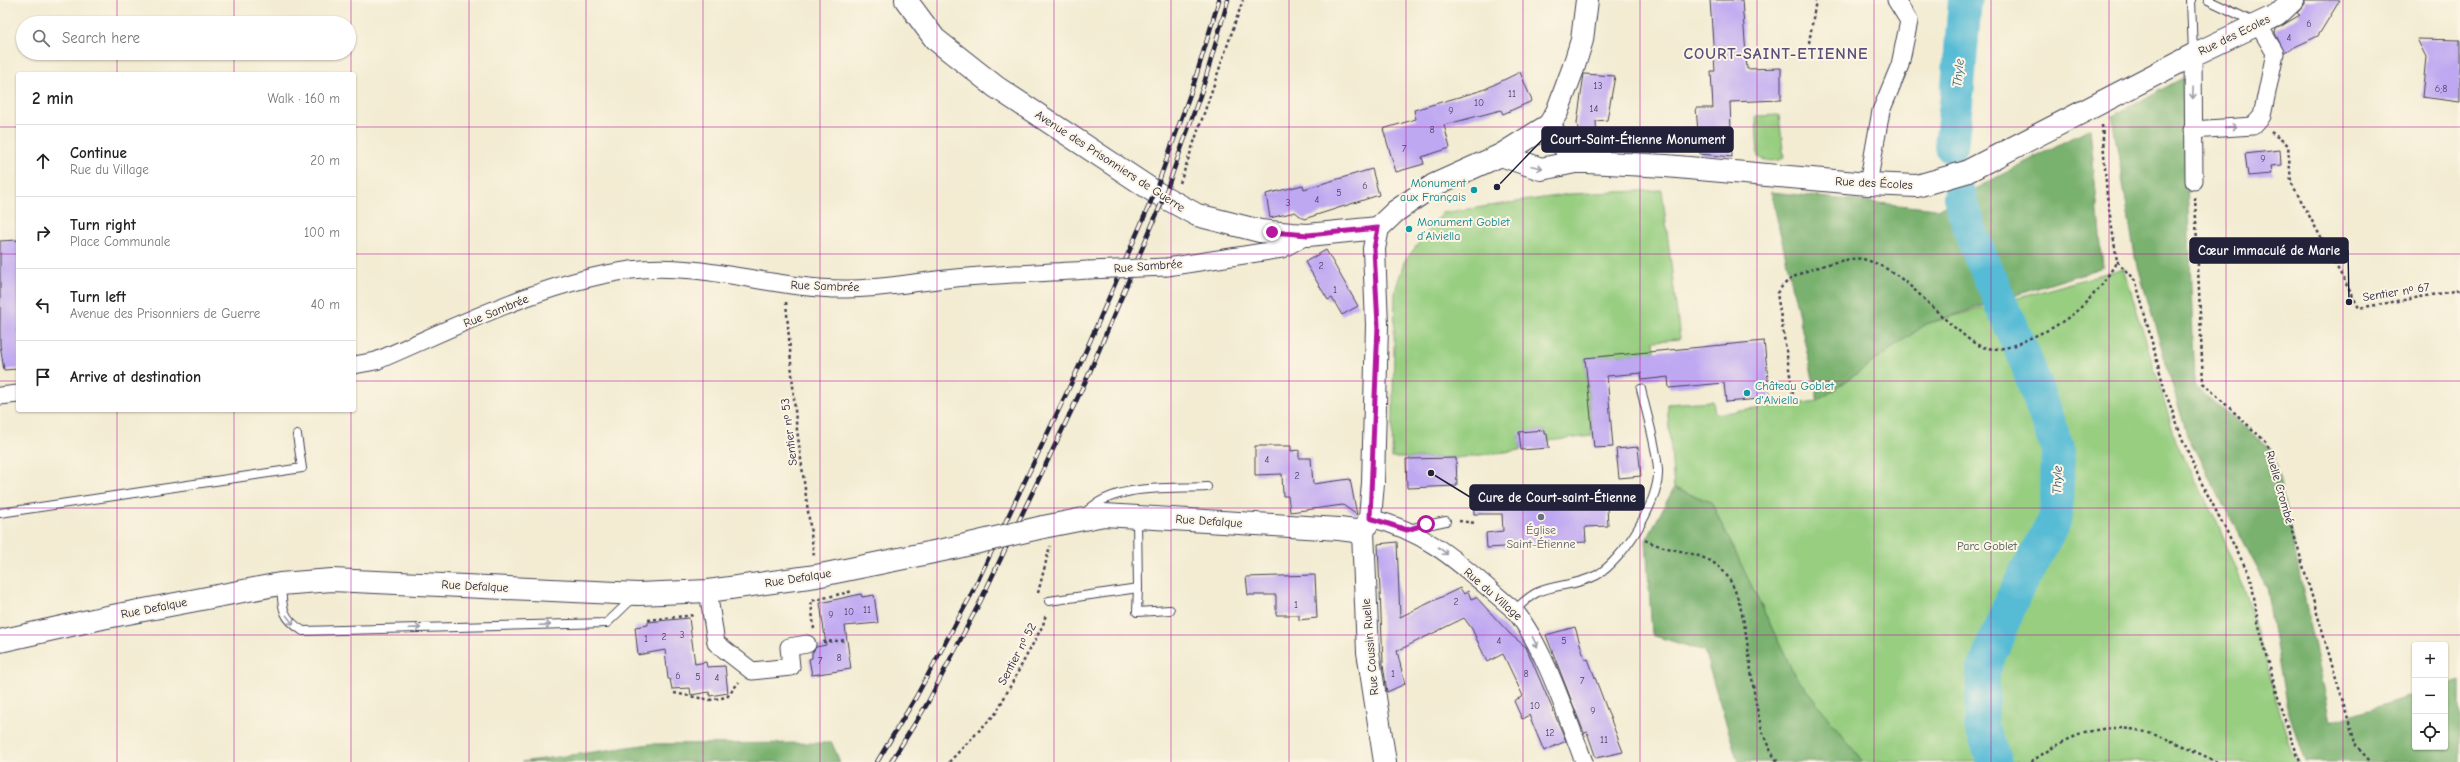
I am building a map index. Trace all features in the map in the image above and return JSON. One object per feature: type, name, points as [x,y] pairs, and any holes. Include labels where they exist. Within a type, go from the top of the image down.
[{"type":"main road","name":"Avenue des Prisonniers de Guerre","points":[[906,0],[935,39],[996,87],[1173,203],[1197,215],[1260,231],[1308,235],[1378,228]]},
{"type":"main road","points":[[1378,228],[1396,211],[1434,185],[1501,154],[1549,125],[1557,112],[1582,40],[1587,0]]},
{"type":"main road","name":"Rue des Ecoles","points":[[2193,55],[2277,15],[2293,0]]},
{"type":"main road","name":"Rue des Écoles","points":[[1501,154],[1541,169],[1575,162],[1666,166],[1868,184],[1917,186],[1966,172],[2193,55]]},
{"type":"main road","points":[[1549,125],[1575,162]]},
{"type":"main road","name":"Rue Coussin Ruelle","points":[[1378,228],[1374,249],[1378,325],[1366,525],[1368,652],[1385,762]]},
{"type":"main road","name":"Rue Defalque","points":[[0,641],[102,618],[280,584],[332,580],[638,594],[708,590],[816,576],[953,548],[1050,531],[1080,519],[1104,515],[1366,525]]},
{"type":"street","points":[[1868,184],[1881,111],[1900,65],[1909,21],[1896,0]]},
{"type":"street","points":[[2192,130],[2254,126],[2259,122],[2262,116],[2274,53],[2258,24]]},
{"type":"street","points":[[2193,55],[2192,130],[2194,181]]},
{"type":"street","name":"Rue Sambrée","points":[[356,365],[376,361],[522,300],[563,285],[632,270],[683,269],[784,284],[847,289],[958,277],[1167,267],[1282,248],[1308,235]]},
{"type":"street","points":[[0,396],[16,394]]},
{"type":"street","name":"Rue du Village","points":[[1366,525],[1407,530],[1440,549],[1514,610],[1525,623],[1536,645],[1582,760]]},
{"type":"street","points":[[708,590],[716,643],[752,671],[791,667],[789,647],[811,640]]},
{"type":"lane","points":[[2191,0],[2193,55]]},
{"type":"lane","points":[[2208,0],[2238,13],[2258,24]]},
{"type":"lane","points":[[1514,610],[1536,593],[1577,583],[1596,575],[1614,561],[1635,533],[1648,506],[1658,471],[1641,390]]},
{"type":"lane","points":[[0,513],[302,468],[297,435]]},
{"type":"lane","points":[[1080,519],[1095,503],[1125,492],[1207,487]]},
{"type":"lane","points":[[1137,516],[1138,612],[1170,610]]},
{"type":"lane","points":[[1407,530],[1446,521]]},
{"type":"lane","points":[[280,584],[282,608],[291,624],[303,631],[607,623],[638,594]]},
{"type":"lane","points":[[1049,601],[1138,588]]},
{"type":"path","points":[[1173,203],[1243,0]]},
{"type":"path","points":[[1809,43],[1816,0]]},
{"type":"path","points":[[2100,103],[2107,196],[2117,261],[2136,282],[2165,391],[2182,438],[2200,480],[2251,578],[2258,622],[2282,712],[2300,762]]},
{"type":"path","name":"Sentier nᵒ 67","points":[[2259,122],[2288,145],[2291,182],[2359,308],[2460,290]]},
{"type":"path","name":"Ruelle Crombé","points":[[2194,181],[2199,257],[2202,383],[2267,443],[2356,746],[2371,762]]},
{"type":"path","points":[[1793,394],[1776,293],[1782,285],[1800,273],[1830,263],[1862,259],[1892,273],[1918,291],[1949,323],[1973,342],[1988,348],[2009,347],[2044,332],[2072,315],[2104,284],[2117,261]]},
{"type":"path","name":"Sentier nᵒ 53","points":[[784,284],[796,422],[816,576]]},
{"type":"path","points":[[1049,601],[1037,592],[1050,531]]},
{"type":"path","points":[[1635,533],[1655,545],[1705,558],[1719,567],[1727,576],[1741,615],[1764,733],[1778,762]]},
{"type":"path","points":[[811,640],[810,601],[857,590]]},
{"type":"path","name":"Sentier nᵒ 52","points":[[949,762],[996,713],[1044,625],[1049,601]]},
{"type":"path","points":[[648,620],[712,614]]},
{"type":"path","points":[[674,693],[710,700],[728,697],[749,669]]},
{"type":"path","points":[[2031,762],[2054,745],[2070,738],[2098,729],[2120,727],[2153,733],[2217,762]]},
{"type":"green space","points":[[2183,78],[2195,387],[2273,450],[2331,721],[2412,696],[2412,750],[2448,750],[2448,685],[2460,681],[2460,762],[2305,762],[2286,704],[2266,586],[2187,435],[2135,257],[2112,116]]},
{"type":"green space","points":[[1779,115],[1784,158],[1774,161],[1764,160],[1758,157],[1756,116]]},
{"type":"green space","points":[[2090,128],[2103,267],[1926,324],[1818,401],[1771,192],[1937,209]]},
{"type":"green space","points":[[1662,190],[1680,339],[1654,341],[1655,352],[1585,358],[1592,436],[1548,441],[1544,430],[1519,433],[1521,450],[1456,458],[1392,458],[1395,291],[1404,262],[1442,213],[1570,194]]},
{"type":"green space","name":"Parc Goblet","points":[[2124,268],[2177,444],[2216,520],[2246,593],[2291,751],[2300,762],[1863,762],[1794,674],[1711,502],[1674,488],[1667,404],[1713,401],[1715,414],[1818,401],[1926,324]]},
{"type":"green space","points":[[1674,488],[1711,502],[1794,674],[1863,762],[1738,762],[1704,651],[1652,635],[1646,540]]},
{"type":"green space","points":[[832,743],[840,762],[522,762],[650,744]]},
{"type":"building","points":[[1710,0],[1742,0],[1747,69],[1781,68],[1781,100],[1730,102],[1732,157],[1700,154],[1696,108],[1713,108],[1711,71],[1715,71]]},
{"type":"building","points":[[2305,0],[2340,0],[2318,36],[2284,52],[2275,33],[2276,29],[2300,15],[2297,13],[2305,4]]},
{"type":"building","points":[[2417,39],[2460,40],[2460,102],[2422,97],[2426,57]]},
{"type":"building","points":[[1520,72],[1532,101],[1503,114],[1501,110],[1444,125],[1450,148],[1422,157],[1424,164],[1396,172],[1383,129],[1416,119],[1414,110],[1483,90]]},
{"type":"building","points":[[1584,74],[1615,76],[1607,120],[1596,121],[1597,142],[1580,142],[1577,123]]},
{"type":"building","points":[[2280,150],[2281,165],[2271,166],[2272,174],[2248,176],[2245,154]]},
{"type":"building","points":[[1372,169],[1379,195],[1304,219],[1295,212],[1270,218],[1266,194],[1303,185],[1304,189]]},
{"type":"building","points":[[16,240],[16,369],[4,370],[0,345],[0,241]]},
{"type":"building","points":[[1326,250],[1358,306],[1342,315],[1332,298],[1328,300],[1305,262]]},
{"type":"building","name":"Château Goblet d'Alviella","points":[[1764,341],[1770,398],[1726,402],[1724,383],[1669,388],[1668,377],[1642,380],[1641,373],[1607,376],[1613,447],[1594,448],[1585,358]]},
{"type":"building","points":[[1544,430],[1544,434],[1547,434],[1549,448],[1521,450],[1519,432]]},
{"type":"building","points":[[1255,446],[1291,446],[1291,451],[1299,450],[1299,458],[1311,458],[1313,484],[1350,479],[1357,515],[1343,505],[1290,512],[1288,496],[1283,496],[1282,474],[1255,475]]},
{"type":"building","points":[[1638,447],[1641,476],[1619,478],[1616,449]]},
{"type":"building","points":[[1456,458],[1457,486],[1407,488],[1406,459]]},
{"type":"building","name":"Église Saint-Étienne","points":[[1584,491],[1586,506],[1607,506],[1608,526],[1585,527],[1586,542],[1487,548],[1486,533],[1503,531],[1502,514],[1474,514],[1473,497]]},
{"type":"building","points":[[1397,542],[1400,617],[1460,588],[1464,594],[1468,591],[1471,599],[1476,597],[1510,634],[1526,647],[1566,741],[1544,751],[1529,715],[1522,719],[1514,701],[1523,696],[1503,654],[1487,662],[1472,629],[1464,618],[1397,651],[1405,684],[1387,692],[1383,664],[1378,544]]},
{"type":"building","points":[[1315,575],[1317,618],[1299,620],[1299,615],[1276,615],[1276,595],[1248,595],[1246,577]]},
{"type":"building","points":[[861,594],[862,597],[874,595],[878,623],[845,626],[851,669],[812,675],[809,659],[812,658],[812,653],[816,647],[826,645],[820,603]]},
{"type":"building","points":[[689,618],[695,664],[706,662],[707,667],[725,666],[728,693],[710,696],[709,692],[691,695],[690,688],[672,689],[670,679],[668,679],[665,650],[638,655],[635,627],[648,625],[648,622]]},
{"type":"building","points":[[1575,627],[1585,660],[1588,659],[1623,752],[1596,758],[1587,732],[1584,733],[1546,635]]},
{"type":"waterway","name":"Thyle","points":[[1951,146],[1958,86],[1965,0]]},
{"type":"waterway","name":"Thyle","points":[[1960,197],[1972,236],[2025,359],[2058,450],[2056,518],[2012,599],[1983,672],[1981,726],[1995,762]]},
{"type":"railway","points":[[877,762],[916,697],[970,597],[1077,371],[1155,192],[1194,83],[1219,0]]},
{"type":"railway","points":[[891,762],[927,704],[981,600],[1088,376],[1164,197],[1203,87],[1228,0]]},
{"type":"place","name":"Court-Saint-Étienne Monument","points":[[1497,187]]},
{"type":"place","name":"Monument aux Français","points":[[1474,190]]},
{"type":"place","name":"Monument Goblet d’Alviella","points":[[1409,229]]},
{"type":"place","name":"Cœur immaculé de Marie","points":[[2349,302]]},
{"type":"place","name":"Château Goblet d'Alviella","points":[[1747,393]]},
{"type":"place","name":"Cure de Court-saint-Étienne","points":[[1431,473]]},
{"type":"place","name":"Église Saint-Étienne","points":[[1541,517]]},
{"type":"district","name":"COURT-SAINT-ETIENNE","points":[[1776,54]]},
{"type":"route","points":[[1272,232],[1308,235],[1378,228],[1374,249],[1374,275],[1378,325],[1373,483],[1370,518],[1400,526],[1407,530],[1426,524]]}]
